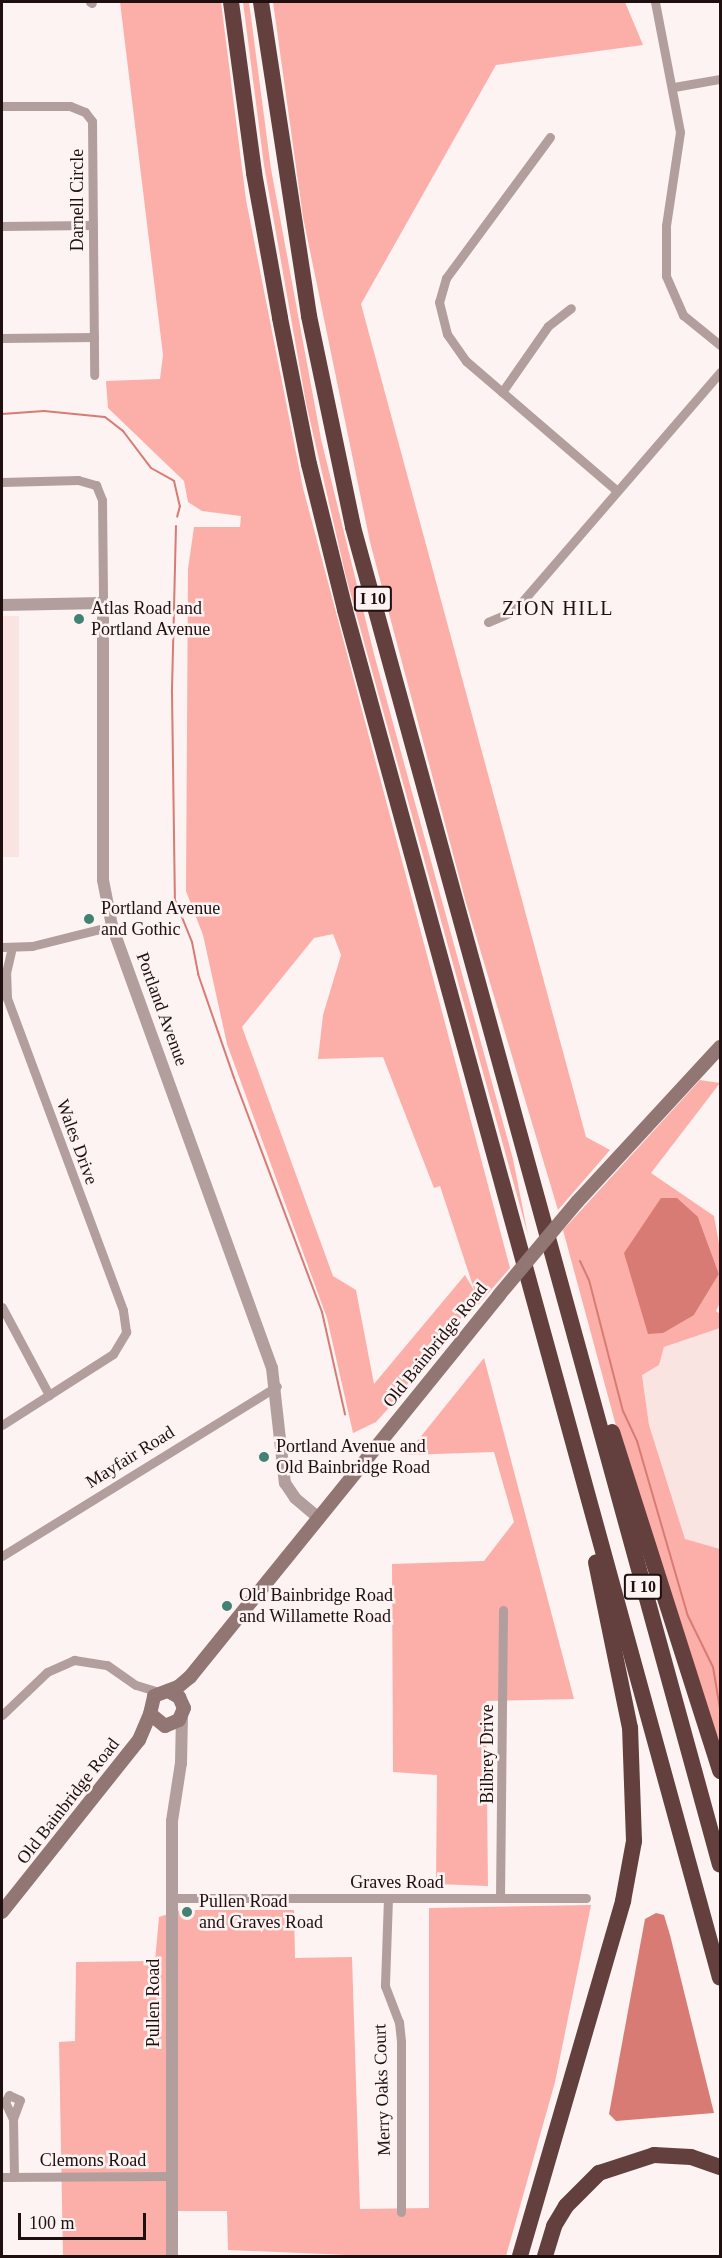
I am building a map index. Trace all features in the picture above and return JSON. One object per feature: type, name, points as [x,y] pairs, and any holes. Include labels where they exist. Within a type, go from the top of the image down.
[{"type":"highway","name":"I 10","points":[[231,2],[254,173],[309,464],[410,859],[720,1978]]},
{"type":"highway","name":"I 10","points":[[261,2],[309,316],[353,527],[570,1308],[720,1865]]},
{"type":"highway","points":[[570,1308],[583,1331],[720,1771]]},
{"type":"highway","points":[[520,2256],[623,1901],[634,1841],[633,1747],[597,1568],[594,1519]]},
{"type":"highway","points":[[545,2256],[554,2226],[566,2206],[599,2173],[636,2158],[672,2154],[720,2167]]},
{"type":"main road","name":"Old Bainbridge Road","points":[[139,1740],[182,1716],[182,1700],[190,1677],[318,1517],[577,1202],[720,1047]]},
{"type":"main road","name":"Old Bainbridge Road","points":[[2,1912],[139,1740],[150,1710],[163,1692],[190,1677]]},
{"type":"main road","points":[[163,1692],[182,1700]]},
{"type":"main road","points":[[150,1710],[165,1725]]},
{"type":"street","points":[[655,2],[674,87],[680,132],[666,226],[666,276],[683,315],[720,345]]},
{"type":"street","points":[[674,87],[720,79]]},
{"type":"street","name":"Darnell Circle","points":[[2,106],[70,106],[89,116],[93,131],[94,375]]},
{"type":"street","points":[[550,137],[446,278],[439,302],[447,334],[466,361],[617,491]]},
{"type":"street","points":[[2,226],[93,225]]},
{"type":"street","points":[[502,392],[548,326],[571,308]]},
{"type":"street","points":[[2,338],[94,337]]},
{"type":"street","points":[[488,621],[514,611],[720,372]]},
{"type":"street","name":"Portland Avenue","points":[[2,482],[78,480],[96,485],[102,500],[103,880],[112,926],[249,1298],[277,1386],[285,1483],[295,1498],[318,1517]]},
{"type":"street","points":[[2,605],[103,603]]},
{"type":"street","points":[[2,946],[12,948],[64,940],[112,926]]},
{"type":"street","name":"Wales Drive","points":[[12,948],[6,973],[7,998],[123,1310],[126,1332],[121,1346],[49,1395]]},
{"type":"street","points":[[2,1307],[49,1395],[2,1425]]},
{"type":"street","name":"Mayfair Road","points":[[2,1556],[277,1386]]},
{"type":"street","name":"Bilbrey Drive","points":[[500,1898],[503,1610]]},
{"type":"street","points":[[2,1715],[46,1672],[65,1662],[96,1661],[136,1685],[163,1692]]},
{"type":"street","points":[[136,1685],[150,1710]]},
{"type":"street","name":"Pullen Road","points":[[172,2256],[172,1807],[182,1749],[182,1716]]},
{"type":"street","points":[[165,1725],[180,1739],[182,1749]]},
{"type":"street","name":"Graves Road","points":[[171,1898],[586,1898]]},
{"type":"street","name":"Merry Oaks Court","points":[[388,1898],[385,1986],[399,2022],[401,2041],[401,2212]]},
{"type":"street","name":"Clemons Road","points":[[13,2119],[14,2177]]},
{"type":"street","name":"Clemons Road","points":[[2,2177],[172,2176]]},
{"type":"shaded area","points":[[120,2],[221,2],[246,200],[303,488],[510,1268],[478,1305],[476,1298],[422,1371],[376,1422],[353,1433],[327,1318],[227,1044],[203,935],[186,891],[188,569],[194,527],[240,527],[241,516],[202,511],[188,502],[184,481],[108,408],[106,381],[160,379],[163,355]],"holes":[[[333,934],[341,955],[323,1015],[318,1059],[383,1057],[434,1188],[440,1186],[475,1292],[465,1275],[374,1384],[356,1290],[333,1276],[242,1027],[314,938]]]},
{"type":"shaded area","points":[[243,2],[249,2],[271,169],[321,439],[374,654],[513,1159],[528,1235],[346,577],[306,403],[264,165]]},
{"type":"shaded area","points":[[273,2],[625,2],[643,45],[496,65],[361,304],[586,1137],[610,1150],[558,1210],[465,899],[370,542],[303,217]]},
{"type":"shaded area","points":[[2,616],[19,616],[19,857],[2,857]]},
{"type":"shaded area","points":[[700,1080],[720,1083],[651,1173],[714,1216],[720,1249],[720,1303],[716,1311],[720,1314],[720,1328],[664,1347],[659,1365],[642,1375],[649,1425],[685,1539],[720,1549],[720,1760],[635,1496],[563,1230]],"holes":[[[698,1217],[719,1274],[694,1315]]]},
{"type":"shaded area","points":[[661,1198],[677,1198],[698,1217],[719,1274],[694,1315],[663,1333],[648,1334],[624,1253]]},
{"type":"shaded area","points":[[720,1328],[720,1549],[685,1539],[649,1425],[642,1374],[659,1365],[664,1347]]},
{"type":"shaded area","points":[[484,1358],[574,1699],[486,1701],[488,1886],[436,1884],[437,1775],[393,1772],[392,1564],[484,1561],[514,1522],[494,1452],[406,1455]]},
{"type":"shaded area","points":[[591,1905],[555,2082],[506,2256],[370,2256],[228,2250],[227,2211],[178,2211],[178,2256],[63,2256],[59,2042],[75,2041],[76,1962],[155,1961],[159,1917],[181,1910],[294,1910],[295,1958],[352,1957],[360,2209],[429,2208],[429,1908]]},
{"type":"shaded area","points":[[656,1913],[664,1915],[670,1935],[714,2113],[616,2121],[609,2114],[645,1919]]},
{"type":"waterway","points":[[2,414],[44,411],[105,417],[123,431],[151,468],[174,481],[180,506],[177,517]]},
{"type":"waterway","points":[[176,526],[172,692],[175,900],[192,942],[198,974],[234,1078],[322,1312],[345,1414]]},
{"type":"waterway","points":[[580,1261],[589,1280],[623,1411],[637,1441],[688,1616],[713,1667],[720,1709]]},
{"type":"place","name":"Atlas Road and Portland Avenue","points":[[79,619]]},
{"type":"place","name":"Portland Avenue and Gothic","points":[[89,919]]},
{"type":"place","name":"Portland Avenue and Old Bainbridge Road","points":[[264,1457]]},
{"type":"place","name":"Old Bainbridge Road and Willamette Road","points":[[227,1606]]},
{"type":"place","name":"Pullen Road and Graves Road","points":[[187,1912]]},
{"type":"district","name":"ZION HILL","points":[[558,608]]}]
